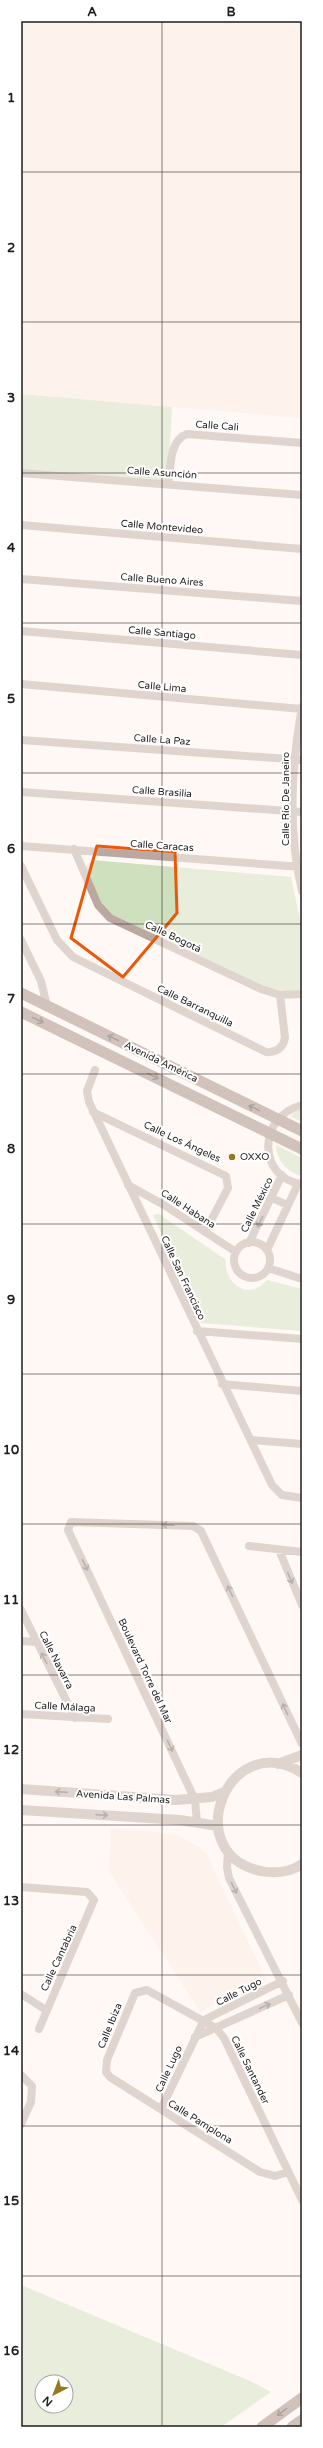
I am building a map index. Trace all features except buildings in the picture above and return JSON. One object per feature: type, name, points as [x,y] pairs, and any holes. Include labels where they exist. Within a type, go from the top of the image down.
[{"type":"main road","name":"Avenida América","points":[[21,993],[302,1131]]},
{"type":"main road","name":"Avenida América","points":[[21,1012],[302,1149]]},
{"type":"main road","points":[[55,1029],[62,1014]]},
{"type":"main road","points":[[262,2427],[302,2398]]},
{"type":"main road","points":[[292,2427],[302,2420]]},
{"type":"street","name":"Calle Cali","points":[[168,484],[175,444],[178,439],[187,434],[302,443]]},
{"type":"street","name":"Calle Asunción","points":[[21,473],[302,495]]},
{"type":"street","name":"Calle Montevideo","points":[[21,525],[302,549]]},
{"type":"street","name":"Calle Bueno Aires","points":[[21,579],[302,601]]},
{"type":"street","name":"Calle Santiago","points":[[21,631],[302,656]]},
{"type":"street","name":"Calle Lima","points":[[21,684],[302,708]]},
{"type":"street","name":"Calle Río De Janeiro","points":[[302,708],[298,760],[299,866],[302,891]]},
{"type":"street","name":"Calle La Paz","points":[[21,740],[298,760]]},
{"type":"street","name":"Calle Brasilia","points":[[21,792],[298,812]]},
{"type":"street","name":"Calle Caracas","points":[[21,846],[299,866]]},
{"type":"street","name":"Calle Bogotá","points":[[74,849],[98,905],[106,915],[253,986],[280,995],[302,994]]},
{"type":"street","name":"Calle Barranquilla","points":[[21,866],[57,940],[73,957],[266,1052],[271,1052],[279,1048],[285,1038],[280,995]]},
{"type":"street","points":[[21,940],[41,981],[46,1006]]},
{"type":"street","name":"Calle San Francisco","points":[[95,1070],[86,1096],[222,1384],[277,1491],[287,1497],[302,1498]]},
{"type":"street","points":[[267,1250],[287,1205],[300,1184],[282,1175],[272,1163],[268,1148],[270,1133],[277,1119],[293,1107],[302,1105]]},
{"type":"street","name":"Calle Los Ángeles","points":[[93,1112],[226,1176],[228,1188],[205,1232]]},
{"type":"street","name":"Calle México","points":[[249,1243],[282,1175]]},
{"type":"street","name":"Calle Habana","points":[[128,1185],[164,1204],[236,1252]]},
{"type":"street","points":[[272,1198],[287,1205]]},
{"type":"street","points":[[249,1243],[256,1243],[267,1250],[269,1256],[268,1268],[259,1277],[247,1277],[242,1275],[235,1264],[236,1252],[240,1248],[249,1243]]},
{"type":"street","points":[[268,1268],[302,1278]]},
{"type":"street","points":[[198,1331],[302,1339]]},
{"type":"street","points":[[222,1384],[302,1391]]},
{"type":"street","points":[[251,1440],[302,1444]]},
{"type":"street","name":"Boulevard Torre del Mar","points":[[197,1822],[195,1800],[68,1530],[69,1524],[74,1521],[193,1526],[204,1534],[302,1744]]},
{"type":"street","points":[[249,1546],[302,1552]]},
{"type":"street","points":[[279,1550],[302,1605]]},
{"type":"street","name":"Calle Navarra","points":[[21,1610],[75,1718]]},
{"type":"street","points":[[21,1641],[36,1642]]},
{"type":"street","name":"Calle Málaga","points":[[21,1714],[108,1719]]},
{"type":"street","points":[[278,1764],[302,1755]]},
{"type":"street","points":[[302,1773],[294,1768],[278,1764],[262,1764],[247,1769],[234,1779],[224,1792],[218,1808],[218,1826],[222,1839],[228,1851],[240,1862],[250,1868],[269,1873],[285,1871],[302,1864]]},
{"type":"street","name":"Avenida Las Palmas","points":[[21,1790],[195,1800],[212,1797],[224,1792]]},
{"type":"street","name":"Avenida Las Palmas","points":[[21,1810],[197,1822],[218,1826]]},
{"type":"street","points":[[228,1851],[227,1867],[229,1878],[283,1981],[302,2022]]},
{"type":"street","name":"Calle Cantabria","points":[[21,1887],[87,1892],[93,1896],[95,1904],[38,2029]]},
{"type":"street","name":"Calle Tugo","points":[[204,2020],[283,1981]]},
{"type":"street","name":"Calle Santander","points":[[139,1990],[147,1990],[204,2020],[216,2028],[224,2038],[302,2200]]},
{"type":"street","name":"Calle Ibiza","points":[[106,2072],[106,2066],[110,2053],[132,1998],[139,1990]]},
{"type":"street","points":[[21,1994],[46,2010]]},
{"type":"street","points":[[195,2037],[289,1995]]},
{"type":"street","points":[[243,2001],[249,2013]]},
{"type":"street","name":"Calle Lugo","points":[[162,2109],[204,2020]]},
{"type":"street","name":"Calle Pamplona","points":[[106,2072],[115,2081],[162,2109],[260,2172],[275,2176],[288,2172]]},
{"type":"street","points":[[21,2075],[32,2086],[31,2102],[21,2124]]},
{"type":"highlighted area","points":[[97,846],[175,852],[177,913],[123,977],[71,938]]},
{"type":"shaded area","points":[[21,21],[302,21],[302,418],[21,394]]},
{"type":"shaded area","points":[[111,1827],[177,1835],[199,1847],[207,1855],[266,1979],[200,2012],[109,1871]]},
{"type":"green space","points":[[21,394],[172,407],[168,484],[21,473]]},
{"type":"green space","points":[[92,860],[291,877],[302,929],[302,989],[287,992],[265,987],[106,912],[84,869]]},
{"type":"green space","points":[[301,1108],[302,1122],[290,1116]]},
{"type":"green space","points":[[276,1145],[302,1158],[302,1176],[292,1172],[284,1165],[278,1156]]},
{"type":"green space","points":[[159,1214],[226,1260],[227,1272],[238,1287],[250,1290],[261,1286],[267,1280],[302,1289],[302,1331],[201,1323],[153,1215]]},
{"type":"green space","points":[[21,2285],[250,2381],[271,2392],[221,2427],[21,2427]]},
{"type":"place","name":"OXXO","points":[[232,1157]]}]
